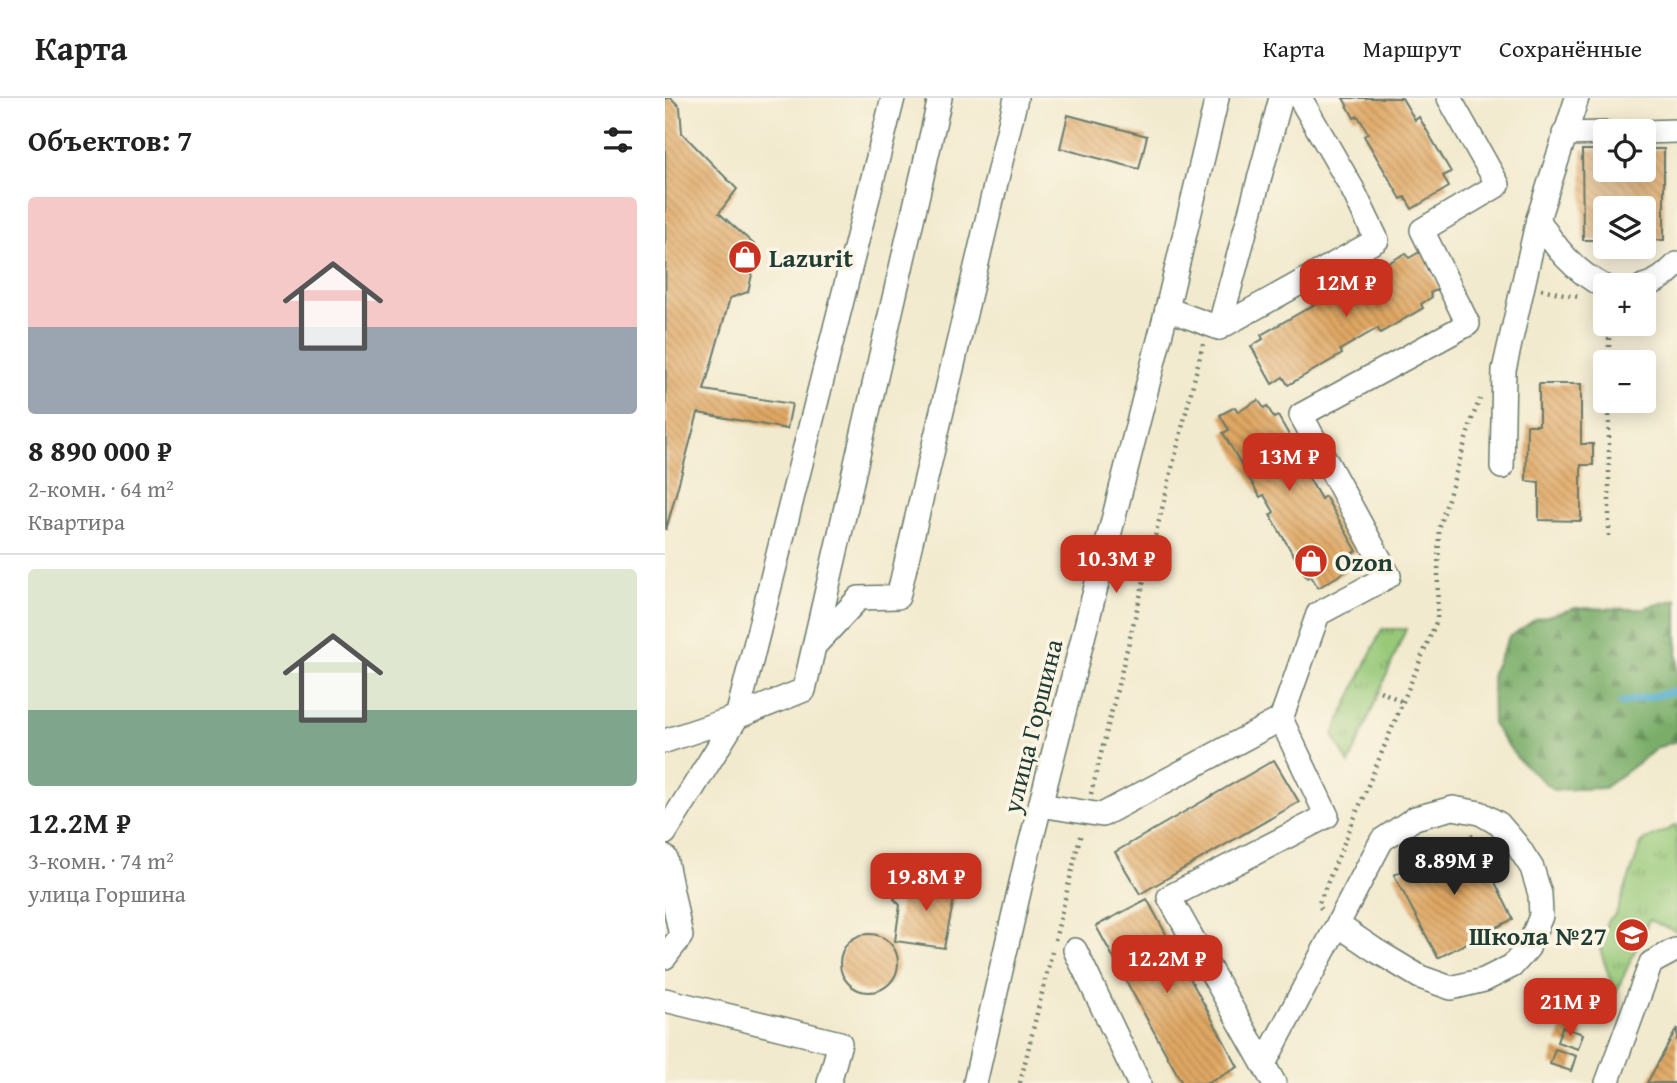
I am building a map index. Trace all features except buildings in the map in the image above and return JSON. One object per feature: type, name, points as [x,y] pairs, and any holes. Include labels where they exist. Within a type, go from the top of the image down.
[{"type":"street","points":[[665,834],[737,717],[893,98]]},
{"type":"street","points":[[665,741],[737,717],[804,690],[940,98]]},
{"type":"street","points":[[814,647],[859,598],[898,597],[1016,98]]},
{"type":"street","name":"улица Горшина","points":[[975,1083],[1040,805],[1167,309],[1217,98]]},
{"type":"street","points":[[1213,326],[1281,98]]},
{"type":"street","points":[[1167,309],[1213,326],[1377,240],[1352,188],[1300,98]]},
{"type":"street","points":[[1040,805],[1102,815],[1281,719],[1318,614],[1389,576],[1301,415],[1468,324],[1422,230],[1498,184],[1449,98]]},
{"type":"street","points":[[1502,467],[1504,370],[1538,219],[1577,98]]},
{"type":"street","points":[[1656,132],[1677,131]]},
{"type":"street","points":[[1564,134],[1593,133]]},
{"type":"street","points":[[1538,219],[1551,241],[1568,261],[1593,281]]},
{"type":"street","points":[[1656,282],[1677,264]]},
{"type":"street","points":[[1269,1074],[1168,897],[1327,816],[1281,719]]},
{"type":"street","points":[[1269,1074],[1331,919],[1383,840],[1415,818],[1453,807],[1479,813],[1499,824],[1532,869],[1540,894],[1541,916],[1528,948],[1512,965],[1484,981],[1451,988],[1420,977],[1331,919]]},
{"type":"street","points":[[665,857],[681,936],[665,957]]},
{"type":"street","points":[[1075,950],[1139,1083]]},
{"type":"street","points":[[1607,1083],[1651,963],[1677,950]]},
{"type":"street","points":[[665,1000],[840,1043],[829,1083]]},
{"type":"path","points":[[1020,1083],[1086,813],[1213,326]]},
{"type":"path","points":[[1609,413],[1609,540]]},
{"type":"path","points":[[1331,919],[1319,904],[1437,620],[1439,529],[1473,416]]},
{"type":"path","points":[[1380,691],[1403,702]]},
{"type":"green space","points":[[1677,599],[1677,741],[1659,747],[1604,788],[1553,790],[1518,759],[1493,725],[1492,673],[1509,637],[1536,619],[1576,608],[1640,609]]},
{"type":"green space","points":[[1382,629],[1406,629],[1349,764],[1333,735]]},
{"type":"green space","points":[[1677,825],[1677,932],[1649,920],[1615,995],[1600,949],[1607,921],[1616,914],[1642,842]]},
{"type":"waterway","points":[[1621,703],[1677,691]]},
{"type":"place","name":"Lazurit","points":[[745,257]]},
{"type":"place","name":"Ozon","points":[[1311,561]]},
{"type":"place","name":"Школа №27","points":[[1632,935]]}]
